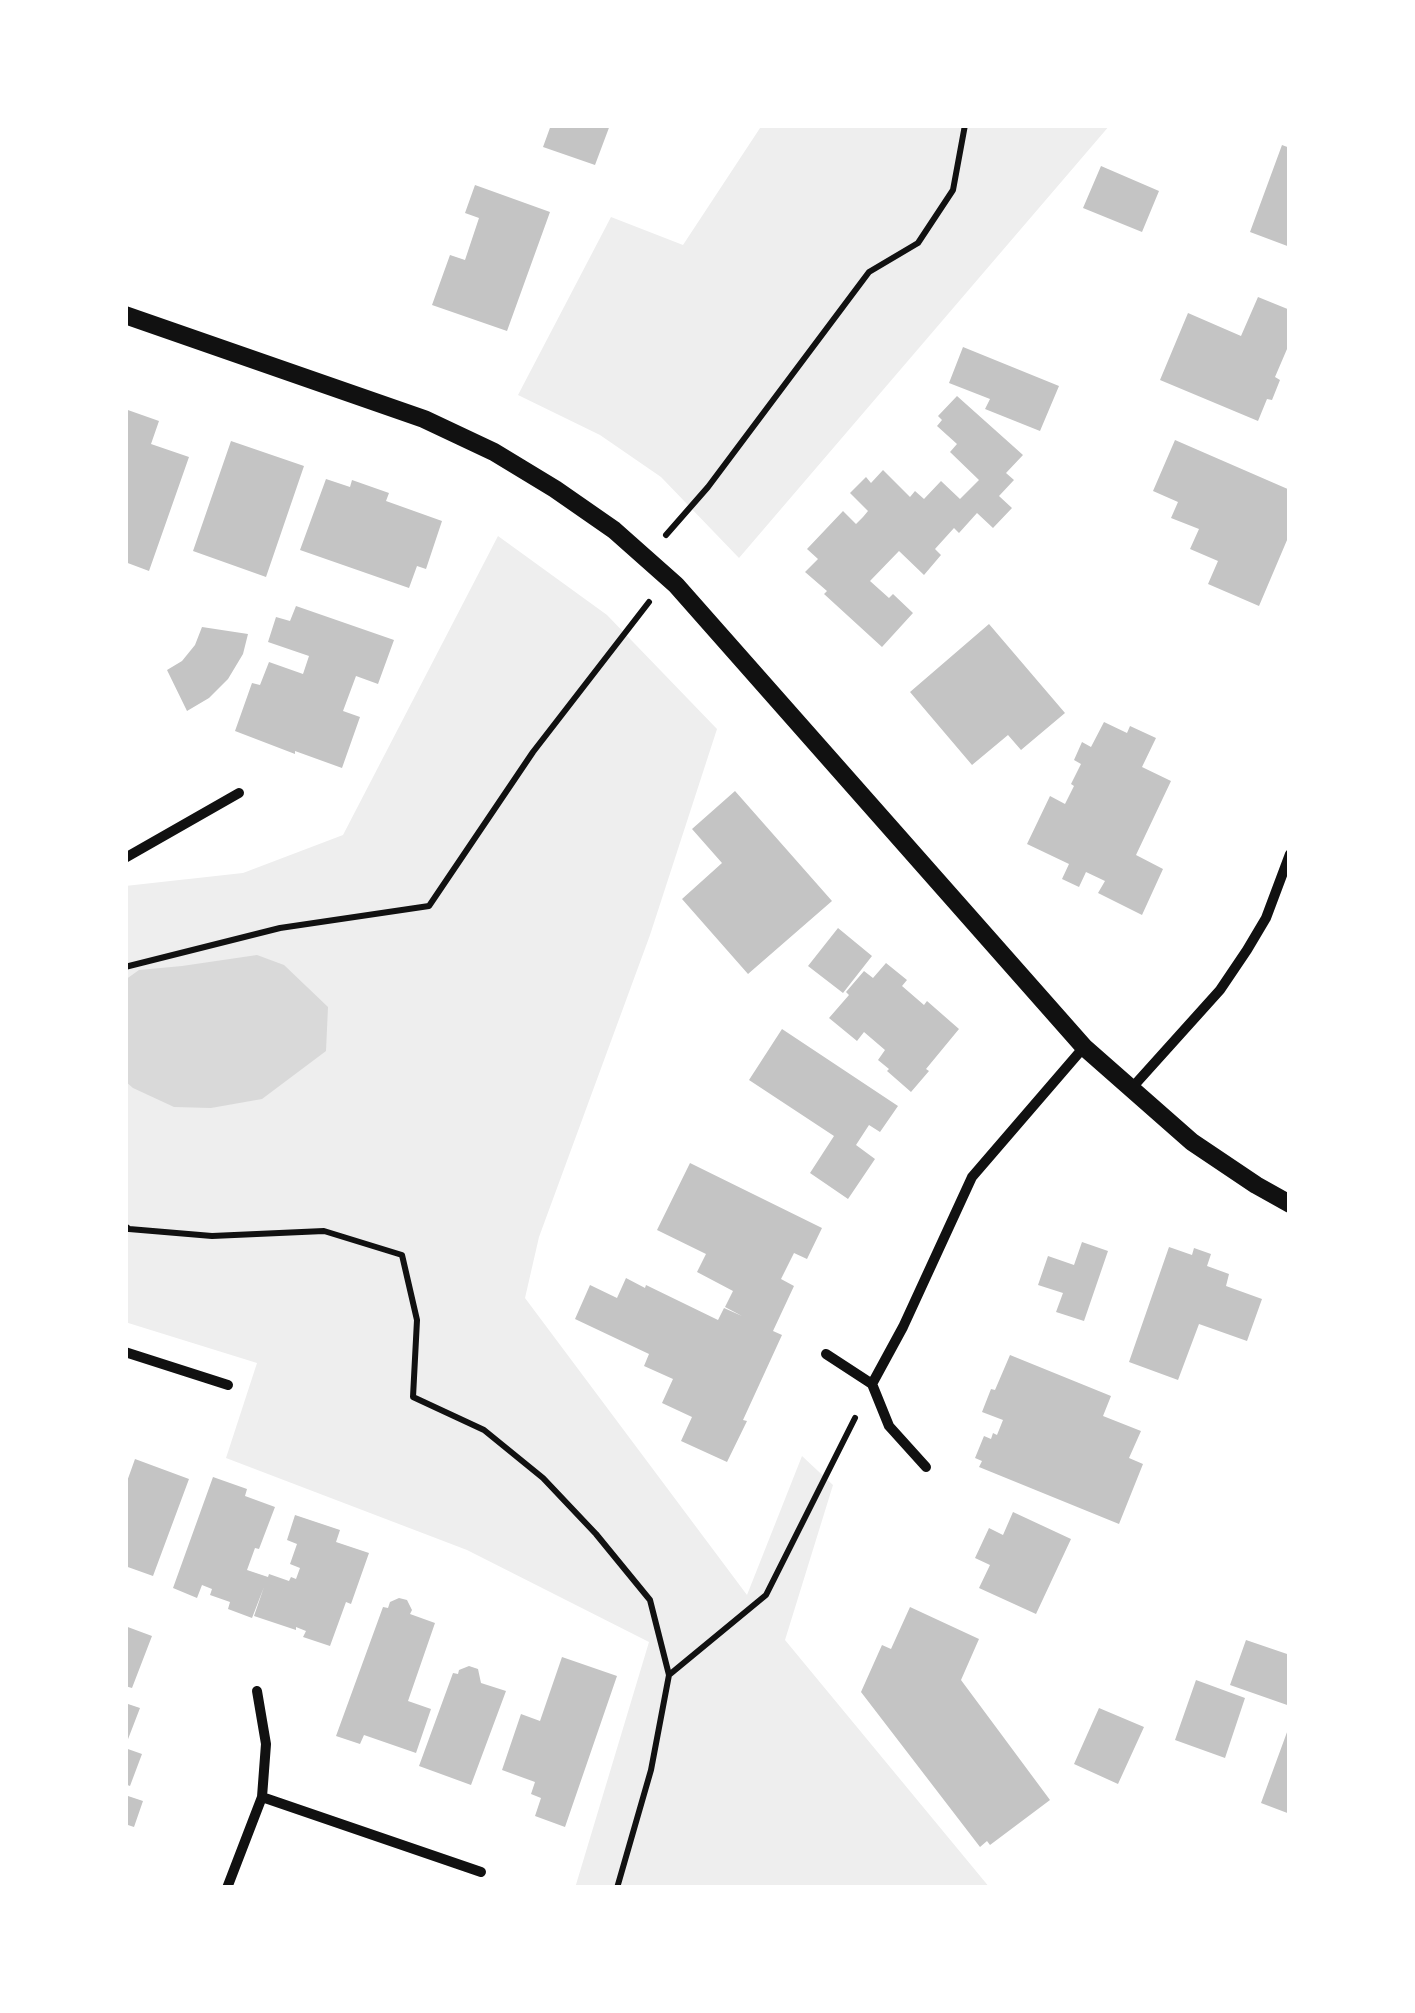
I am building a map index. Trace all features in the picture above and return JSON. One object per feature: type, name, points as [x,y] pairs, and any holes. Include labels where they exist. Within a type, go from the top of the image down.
[{"type":"street","points":[[125,315],[424,419],[494,452],[614,530],[668,578],[1084,1047],[1192,1142],[1290,1204]]},
{"type":"street","points":[[125,858],[239,793]]},
{"type":"street","points":[[1130,1090],[1220,990],[1266,918],[1290,854]]},
{"type":"street","points":[[872,1384],[972,1177],[1084,1047]]},
{"type":"street","points":[[125,1352],[228,1386]]},
{"type":"street","points":[[826,1354],[872,1384],[888,1426],[926,1468]]},
{"type":"street","points":[[227,1888],[262,1797],[266,1744],[256,1691]]},
{"type":"street","points":[[262,1797],[481,1872]]},
{"type":"path","points":[[646,558],[708,487],[868,272],[918,243],[953,190],[966,125]]},
{"type":"path","points":[[125,967],[280,928],[429,906],[533,752],[668,578]]},
{"type":"path","points":[[125,1226],[212,1236],[324,1230],[402,1255],[417,1320],[412,1397],[484,1430],[543,1478],[650,1600],[669,1675],[651,1770],[617,1888]]},
{"type":"path","points":[[669,1675],[766,1596],[872,1384]]},
{"type":"shaded area","points":[[762,125],[1110,125],[739,558],[661,477],[600,435],[518,395],[611,217],[683,245]]},
{"type":"shaded area","points":[[498,536],[607,615],[717,729],[650,935],[539,1237],[525,1298],[747,1595],[802,1456],[833,1485],[785,1640],[990,1888],[575,1888],[649,1642],[467,1550],[226,1458],[257,1363],[125,1322],[125,886],[243,873],[343,835]]},
{"type":"shaded area","points":[[257,955],[284,965],[328,1007],[326,1051],[262,1099],[211,1108],[174,1107],[125,1081],[125,980],[139,970]]},
{"type":"building","points":[[551,125],[610,125],[595,165],[543,147]]},
{"type":"building","points":[[1282,145],[1290,148],[1290,247],[1250,232]]},
{"type":"building","points":[[1101,166],[1159,191],[1142,232],[1083,208]]},
{"type":"building","points":[[475,185],[550,212],[507,331],[432,305],[450,255],[465,260],[479,218],[465,213]]},
{"type":"building","points":[[1258,297],[1290,310],[1290,342],[1275,377],[1280,380],[1272,400],[1267,399],[1258,421],[1160,380],[1188,313],[1241,336]]},
{"type":"building","points":[[963,347],[1059,386],[1040,431],[985,409],[990,399],[949,383]]},
{"type":"building","points":[[957,396],[1023,455],[1006,473],[1014,480],[999,496],[1012,508],[993,528],[977,513],[959,533],[954,528],[935,549],[941,555],[924,575],[899,551],[870,581],[889,598],[893,594],[913,613],[882,647],[805,572],[818,559],[807,549],[843,511],[856,524],[863,517],[868,511],[850,493],[866,477],[871,483],[883,470],[910,497],[915,491],[924,499],[941,481],[960,499],[979,480],[950,452],[957,444],[937,426],[942,420],[938,416]]},
{"type":"building","points":[[125,409],[159,421],[151,444],[189,457],[149,571],[125,562]]},
{"type":"building","points":[[1175,440],[1290,490],[1290,533],[1259,606],[1208,584],[1218,561],[1190,549],[1199,529],[1171,518],[1178,502],[1153,491]]},
{"type":"building","points":[[231,441],[304,466],[266,577],[193,551]]},
{"type":"building","points":[[326,479],[350,487],[352,480],[389,493],[386,501],[442,521],[426,569],[417,566],[409,588],[300,550]]},
{"type":"building","points":[[296,606],[394,640],[378,684],[356,676],[343,711],[360,717],[342,768],[235,731],[252,683],[260,685],[269,662],[303,674],[309,656],[268,642],[276,617],[290,621]]},
{"type":"building","points":[[989,624],[1065,713],[1021,750],[1008,735],[972,765],[910,692]]},
{"type":"building","points":[[202,627],[248,634],[243,654],[228,679],[209,698],[187,711],[167,670],[182,661],[195,645]]},
{"type":"building","points":[[1104,722],[1127,733],[1130,726],[1156,738],[1142,767],[1171,781],[1136,855],[1163,869],[1142,915],[1098,893],[1105,881],[1086,872],[1079,887],[1062,879],[1069,864],[1027,844],[1050,796],[1065,804],[1081,764],[1074,760],[1082,742],[1091,747]]},
{"type":"building","points":[[735,791],[832,901],[748,974],[682,899],[722,863],[692,829]]},
{"type":"building","points":[[838,928],[872,956],[843,993],[808,966]]},
{"type":"building","points":[[886,963],[907,980],[902,986],[924,1005],[927,1001],[959,1029],[911,1092],[878,1060],[885,1050],[864,1032],[857,1041],[829,1018],[864,971],[873,978]]},
{"type":"building","points":[[782,1029],[898,1106],[880,1132],[869,1125],[856,1145],[875,1159],[848,1199],[810,1173],[834,1136],[749,1080]]},
{"type":"building","points":[[690,1163],[822,1228],[807,1259],[794,1253],[781,1279],[794,1286],[773,1331],[782,1335],[727,1462],[681,1441],[692,1417],[662,1403],[673,1379],[644,1366],[649,1354],[575,1319],[590,1285],[617,1298],[626,1278],[718,1320],[724,1308],[742,1316],[725,1307],[733,1291],[697,1272],[706,1254],[657,1230]]},
{"type":"building","points":[[1082,1242],[1108,1251],[1084,1321],[1056,1312],[1063,1293],[1038,1285],[1048,1256],[1074,1265]]},
{"type":"building","points":[[1169,1247],[1192,1255],[1194,1248],[1211,1254],[1207,1266],[1229,1274],[1226,1286],[1262,1299],[1247,1341],[1199,1324],[1178,1380],[1129,1362]]},
{"type":"building","points":[[1010,1355],[1111,1396],[1103,1416],[1141,1431],[1129,1458],[1143,1464],[1119,1524],[979,1467],[982,1461],[975,1458],[984,1436],[991,1439],[993,1433],[997,1435],[1003,1420],[982,1412]]},
{"type":"building","points":[[135,1459],[189,1479],[153,1576],[125,1566],[125,1487]]},
{"type":"building","points":[[213,1477],[247,1489],[245,1496],[275,1507],[247,1570],[289,1581],[291,1577],[296,1579],[300,1568],[290,1564],[297,1544],[287,1540],[295,1515],[340,1530],[336,1542],[369,1553],[351,1604],[346,1602],[330,1646],[303,1637],[306,1631],[296,1627],[254,1616],[264,1587],[252,1618],[228,1609],[230,1602],[210,1595],[212,1589],[202,1585],[197,1598],[173,1588]]},
{"type":"building","points":[[1013,1512],[1071,1539],[1036,1614],[979,1588],[990,1565],[975,1558],[989,1528],[1003,1535]]},
{"type":"building","points":[[407,1600],[410,1614],[435,1623],[408,1701],[431,1709],[416,1753],[364,1735],[360,1744],[336,1736],[383,1607],[388,1608],[390,1602]]},
{"type":"building","points":[[910,1607],[979,1639],[961,1680],[1050,1800],[990,1845],[987,1841],[980,1847],[861,1692],[882,1645],[891,1649]]},
{"type":"building","points":[[125,1626],[152,1636],[132,1688],[125,1686]]},
{"type":"building","points":[[1246,1640],[1290,1655],[1290,1706],[1230,1685]]},
{"type":"building","points":[[562,1657],[617,1676],[565,1827],[535,1816],[541,1798],[531,1794],[535,1782],[502,1770],[521,1714],[540,1721]]},
{"type":"building","points":[[469,1666],[478,1669],[481,1683],[506,1691],[471,1785],[419,1766],[453,1673]]},
{"type":"building","points":[[1196,1680],[1245,1698],[1225,1758],[1175,1740]]},
{"type":"building","points":[[125,1703],[140,1708],[125,1747]]},
{"type":"building","points":[[1099,1708],[1144,1727],[1118,1784],[1074,1764]]},
{"type":"building","points":[[1290,1724],[1290,1814],[1261,1803]]},
{"type":"building","points":[[125,1748],[142,1754],[130,1786],[125,1784]]},
{"type":"building","points":[[125,1795],[143,1801],[134,1827],[125,1824]]}]
